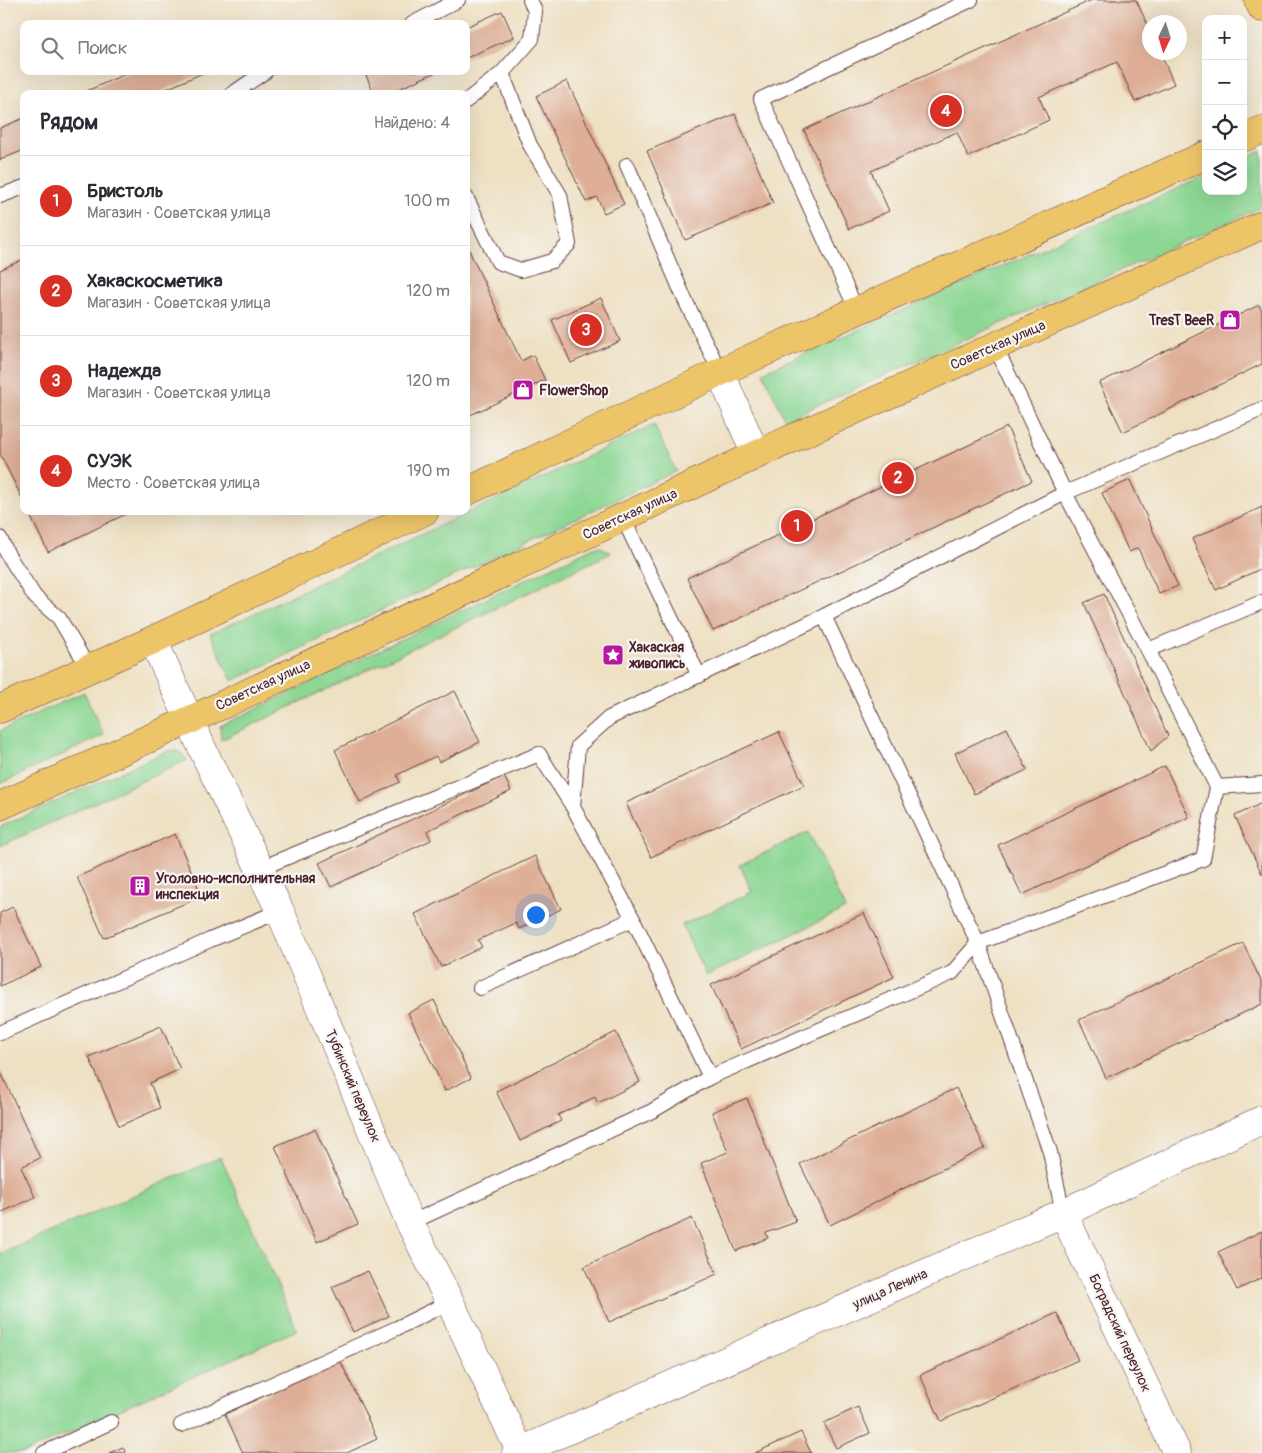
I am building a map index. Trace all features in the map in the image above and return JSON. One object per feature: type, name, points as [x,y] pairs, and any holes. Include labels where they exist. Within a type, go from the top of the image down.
[{"type":"main road","points":[[1258,0],[1262,8]]},
{"type":"main road","points":[[1247,136],[1262,130]]},
{"type":"main road","points":[[470,490],[720,372],[1202,157]]},
{"type":"main road","name":"Советская улица","points":[[0,806],[190,720],[756,456],[1262,225]]},
{"type":"main road","points":[[0,709],[153,640],[417,515]]},
{"type":"street","points":[[720,372],[756,456]]},
{"type":"street","name":"Тубинский переулок","points":[[153,640],[280,911],[410,1223],[450,1302],[518,1452]]},
{"type":"street","name":"улица Ленина","points":[[518,1452],[1063,1213],[1262,1120]]},
{"type":"street","name":"Боградский переулок","points":[[1063,1213],[1177,1453]]},
{"type":"lane","points":[[420,20],[458,0]]},
{"type":"lane","points":[[470,98],[502,73],[532,39],[535,11],[530,0]]},
{"type":"lane","points":[[858,311],[761,100],[971,0]]},
{"type":"lane","points":[[470,205],[498,262],[521,270],[552,261],[569,244],[560,195],[530,145],[502,73]]},
{"type":"lane","points":[[238,90],[260,75]]},
{"type":"lane","points":[[626,165],[685,300],[720,372]]},
{"type":"lane","points":[[0,196],[20,188]]},
{"type":"lane","points":[[410,1223],[652,1111],[710,1077],[952,973],[978,943],[1203,859],[1217,787],[1148,650],[1065,493],[995,346]]},
{"type":"lane","points":[[573,807],[578,746],[609,718],[824,616],[1065,493],[1262,409]]},
{"type":"lane","points":[[623,518],[699,676]]},
{"type":"lane","points":[[0,538],[8,555],[34,597],[59,618],[89,668]]},
{"type":"lane","points":[[1148,650],[1262,602]]},
{"type":"lane","points":[[824,616],[978,943],[1050,1152],[1063,1213]]},
{"type":"lane","points":[[260,868],[539,754],[573,807],[633,919],[710,1077]]},
{"type":"lane","points":[[1217,787],[1262,784]]},
{"type":"lane","points":[[0,1033],[280,911]]},
{"type":"lane","points":[[480,988],[633,919]]},
{"type":"lane","points":[[181,1425],[397,1328],[450,1302]]},
{"type":"lane","points":[[44,1453],[111,1422]]},
{"type":"green space","points":[[1262,151],[1262,207],[785,420],[763,372],[1202,178],[1202,195],[1247,195],[1247,157]]},
{"type":"green space","points":[[654,425],[676,471],[232,681],[210,634],[463,515],[470,515],[470,512]]},
{"type":"green space","points":[[594,547],[601,547],[611,553],[221,740],[220,726]]},
{"type":"green space","points":[[84,692],[104,735],[0,784],[0,731]]},
{"type":"green space","points":[[167,751],[179,751],[188,760],[0,846],[0,827]]},
{"type":"green space","points":[[808,832],[845,909],[706,976],[682,925],[752,892],[740,865]]},
{"type":"green space","points":[[221,1157],[297,1330],[24,1453],[0,1453],[0,1254]]},
{"type":"building","points":[[1092,0],[1136,0],[1143,15],[1142,60],[1164,60],[1174,84],[1135,102],[1117,62],[1039,97],[1049,120],[968,157],[957,132],[871,171],[889,211],[849,229],[804,130]]},
{"type":"building","points":[[502,11],[514,37],[470,56],[470,25]]},
{"type":"building","points":[[123,75],[198,75],[164,90],[89,90]]},
{"type":"building","points":[[366,75],[429,75],[397,90],[372,90]]},
{"type":"building","points":[[567,81],[624,204],[604,213],[597,197],[586,202],[536,96]]},
{"type":"building","points":[[735,114],[773,203],[685,240],[647,151]]},
{"type":"building","points":[[20,120],[20,152],[0,160],[0,128]]},
{"type":"building","points":[[470,253],[521,361],[533,355],[545,380],[470,415]]},
{"type":"building","points":[[20,261],[20,494],[0,454],[0,270]]},
{"type":"building","points":[[601,298],[620,341],[571,363],[552,320]]},
{"type":"building","points":[[1259,305],[1262,311],[1262,364],[1123,432],[1099,383]]},
{"type":"building","points":[[1007,427],[1032,481],[713,631],[687,578]]},
{"type":"building","points":[[1130,480],[1178,586],[1159,594],[1138,548],[1129,552],[1102,493]]},
{"type":"building","points":[[1262,507],[1262,568],[1216,590],[1192,539]]},
{"type":"building","points":[[30,515],[124,515],[48,552]]},
{"type":"building","points":[[1104,594],[1168,736],[1151,751],[1084,603]]},
{"type":"building","points":[[455,691],[480,742],[439,762],[436,756],[397,775],[400,782],[360,802],[335,750]]},
{"type":"building","points":[[1007,728],[1027,770],[974,794],[955,753]]},
{"type":"building","points":[[779,732],[804,785],[651,857],[626,803]]},
{"type":"building","points":[[1165,766],[1189,817],[1022,895],[998,845]]},
{"type":"building","points":[[504,776],[511,791],[427,831],[431,840],[331,887],[319,863]]},
{"type":"building","points":[[1262,803],[1262,874],[1235,816]]},
{"type":"building","name":"Уголовно-исполнительная инспекция","points":[[175,834],[202,896],[104,938],[77,877]]},
{"type":"building","points":[[535,856],[561,909],[519,929],[516,923],[478,940],[482,947],[441,967],[415,914]]},
{"type":"building","points":[[13,907],[41,967],[0,986],[0,913]]},
{"type":"building","points":[[864,913],[894,977],[741,1049],[711,985]]},
{"type":"building","points":[[1243,943],[1262,983],[1262,1004],[1106,1078],[1079,1020]]},
{"type":"building","points":[[434,1000],[471,1078],[445,1091],[408,1013]]},
{"type":"building","points":[[161,1026],[180,1069],[150,1083],[160,1108],[119,1126],[89,1057]]},
{"type":"building","points":[[616,1032],[640,1082],[598,1103],[595,1097],[558,1115],[561,1121],[520,1141],[496,1091]]},
{"type":"building","points":[[0,1070],[40,1158],[21,1167],[35,1197],[0,1213]]},
{"type":"building","points":[[956,1088],[985,1148],[830,1225],[800,1164]]},
{"type":"building","points":[[747,1098],[796,1222],[766,1233],[768,1238],[736,1251],[701,1163],[728,1152],[712,1112]]},
{"type":"building","points":[[315,1129],[358,1224],[317,1242],[275,1146]]},
{"type":"building","points":[[692,1218],[717,1274],[609,1322],[584,1267]]},
{"type":"building","points":[[1262,1231],[1262,1278],[1237,1290],[1218,1252]]},
{"type":"building","points":[[368,1271],[389,1316],[353,1332],[332,1287]]},
{"type":"building","points":[[1057,1313],[1078,1360],[941,1421],[920,1375]]},
{"type":"building","points":[[340,1360],[377,1439],[347,1453],[243,1453],[225,1414]]},
{"type":"building","points":[[858,1407],[870,1433],[836,1448],[824,1423]]},
{"type":"building","points":[[801,1432],[811,1453],[755,1453]]},
{"type":"building","points":[[123,1447],[126,1453],[109,1453]]},
{"type":"place","name":"СУЭК","points":[[946,111]]},
{"type":"place","name":"TresT BeeR","points":[[1230,320]]},
{"type":"place","name":"Надежда","points":[[586,330]]},
{"type":"place","name":"FlowerShop","points":[[523,390]]},
{"type":"place","name":"Хакаскосметика","points":[[898,478]]},
{"type":"place","name":"Бристоль","points":[[797,526]]},
{"type":"place","name":"Хакаская живопись","points":[[613,655]]},
{"type":"place","name":"Уголовно-исполнительная инспекция","points":[[140,886]]}]
